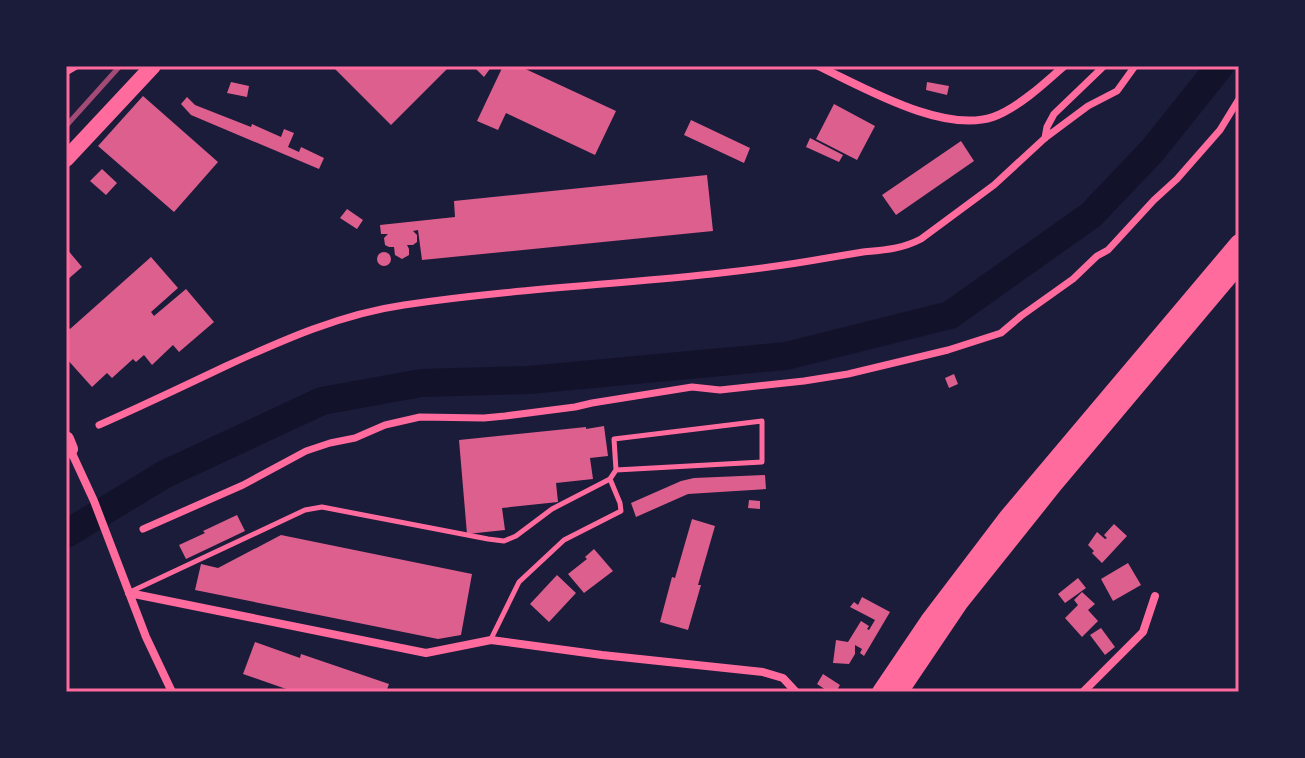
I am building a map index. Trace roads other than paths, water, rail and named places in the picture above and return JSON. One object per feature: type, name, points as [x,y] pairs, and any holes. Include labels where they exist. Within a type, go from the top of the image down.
[{"type":"highway","points":[[881,692],[929,621],[1008,517],[1239,243]]},
{"type":"highway","points":[[899,692],[959,603],[1054,484],[1239,264]]},
{"type":"main road","points":[[66,159],[153,66]]},
{"type":"street","points":[[818,66],[931,116],[972,121],[994,117],[1021,101],[1064,66]]},
{"type":"street","points":[[1045,138],[1054,114],[1104,66]]},
{"type":"street","points":[[99,425],[265,348],[365,312],[468,297],[772,268],[862,252],[899,249],[921,239],[994,185],[1045,138],[1088,106],[1117,91],[1135,66]]},
{"type":"street","points":[[143,529],[243,485],[306,451],[420,417],[495,417],[692,387],[720,390],[804,381],[948,350],[1001,333],[1108,250],[1220,130],[1239,99]]},
{"type":"street","points":[[67,446],[94,501],[146,637],[172,692]]},
{"type":"street","points":[[129,593],[426,653],[491,640],[763,672],[783,678],[796,692]]},
{"type":"street","points":[[1083,692],[1143,632],[1155,596]]},
{"type":"lane","points":[[67,69],[78,66]]},
{"type":"lane","points":[[129,593],[305,510],[322,507],[504,541],[516,536],[552,509],[610,479],[616,470],[614,439],[762,421],[762,462],[616,470]]},
{"type":"lane","points":[[491,640],[519,582],[564,540],[621,511],[610,479]]},
{"type":"waterway","points":[[66,534],[165,474],[322,401],[421,383],[529,380],[786,356],[950,315],[1091,215],[1152,151],[1220,66]]},
{"type":"railway","points":[[66,126],[120,66]]}]
